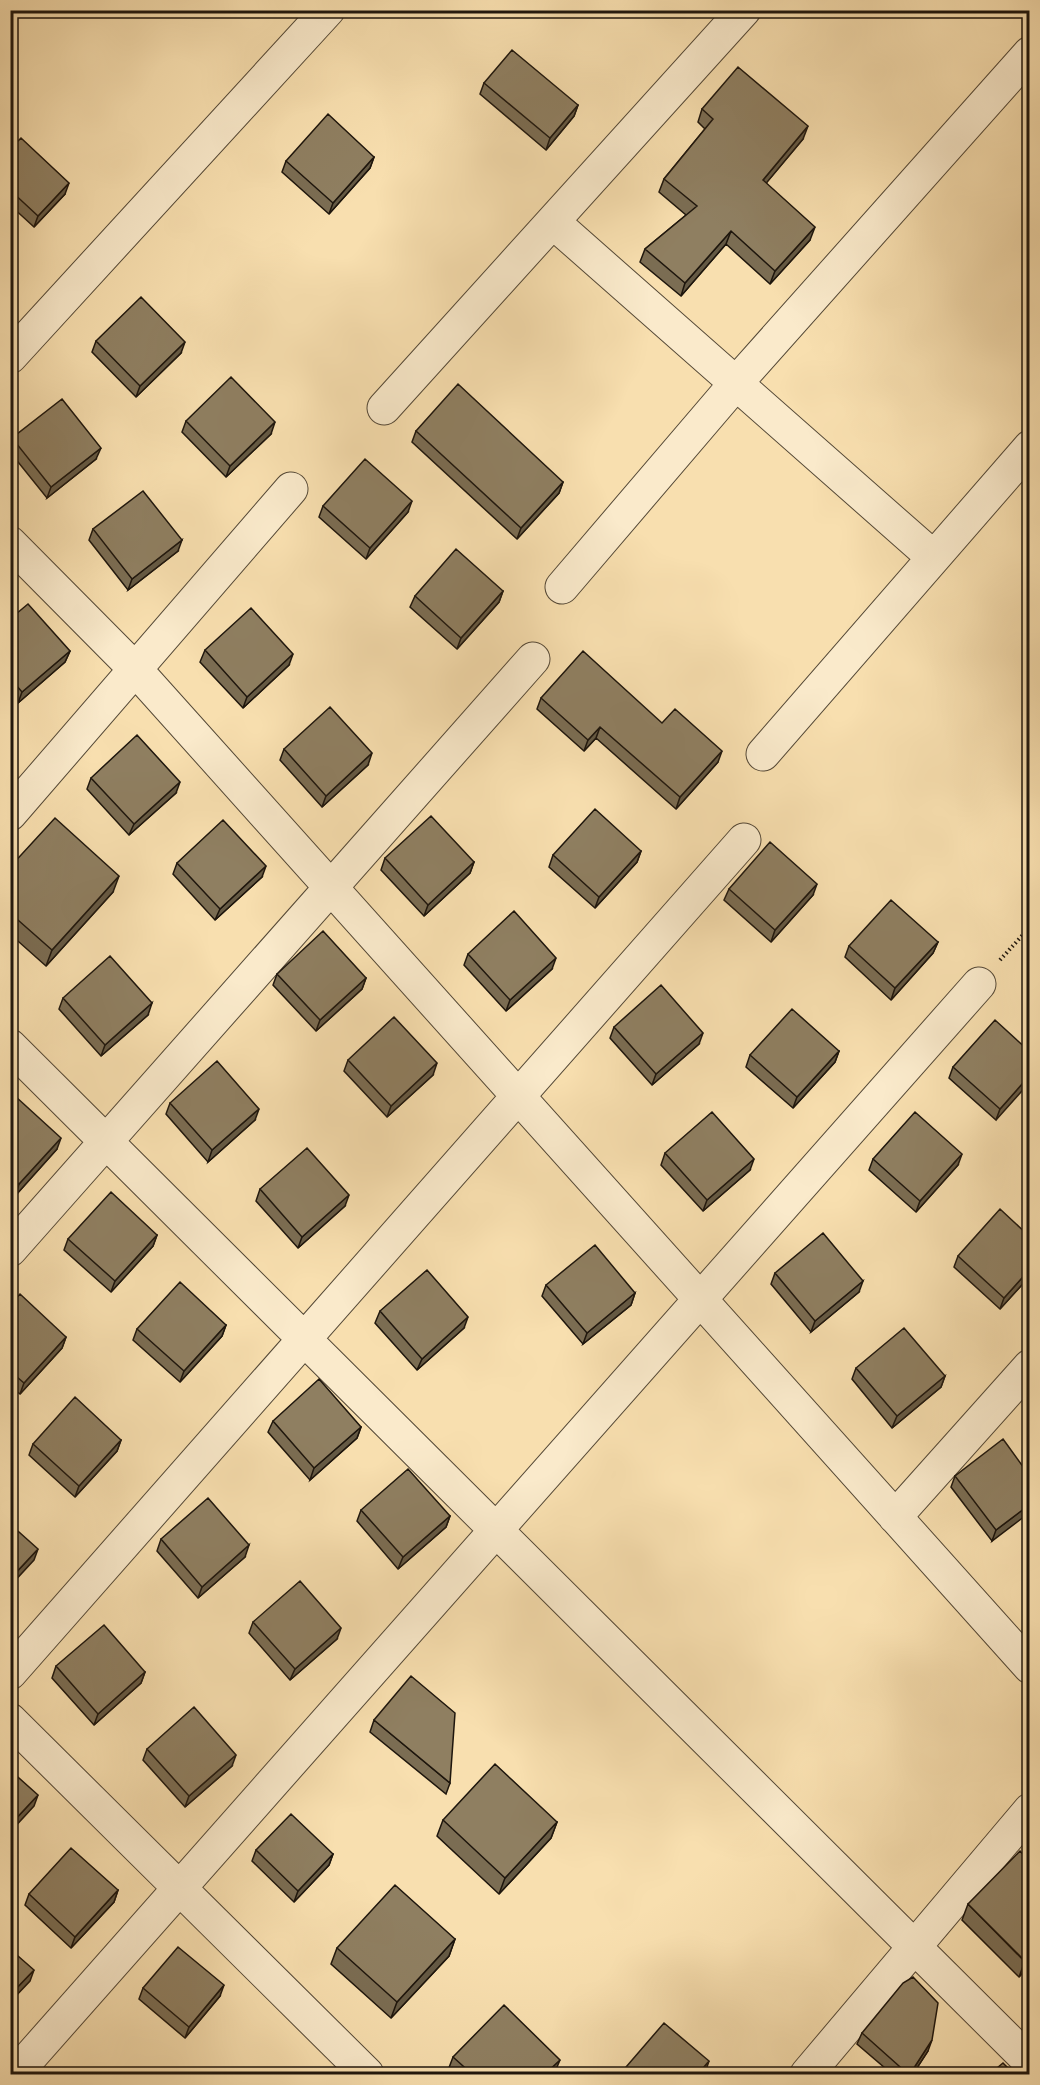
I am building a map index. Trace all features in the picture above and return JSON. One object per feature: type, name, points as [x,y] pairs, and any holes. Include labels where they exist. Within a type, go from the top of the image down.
[{"type":"street","points":[[10,357],[328,10]]},
{"type":"street","points":[[384,408],[744,10]]},
{"type":"street","points":[[562,587],[737,382],[1029,52]]},
{"type":"street","points":[[552,222],[737,382],[933,557]]},
{"type":"street","points":[[763,754],[1029,447]]},
{"type":"street","points":[[10,814],[291,489]]},
{"type":"street","points":[[10,543],[135,669],[1029,1667]]},
{"type":"street","points":[[10,1250],[533,659]]},
{"type":"street","points":[[10,1673],[744,840]]},
{"type":"street","points":[[15,2074],[979,984]]},
{"type":"street","points":[[10,1046],[1029,2062]]},
{"type":"street","points":[[895,1517],[1029,1366]]},
{"type":"street","points":[[10,1720],[367,2074]]},
{"type":"street","points":[[807,2074],[1029,1810]]},
{"type":"path","points":[[979,984],[1029,927]]},
{"type":"building","points":[[512,50],[578,105],[550,138],[484,83]]},
{"type":"building","points":[[738,67],[808,126],[763,180],[815,227],[775,271],[731,231],[685,283],[645,249],[697,206],[664,179],[713,119],[702,109]]},
{"type":"building","points":[[328,114],[374,157],[333,203],[286,161]]},
{"type":"building","points":[[21,138],[69,183],[38,216],[10,190],[10,149]]},
{"type":"building","points":[[141,297],[185,342],[140,386],[96,341]]},
{"type":"building","points":[[231,377],[275,422],[230,466],[186,421]]},
{"type":"building","points":[[458,384],[563,482],[521,528],[416,431]]},
{"type":"building","points":[[62,399],[101,448],[51,487],[12,438]]},
{"type":"building","points":[[365,459],[412,501],[370,548],[323,506]]},
{"type":"building","points":[[143,491],[182,540],[132,579],[93,529]]},
{"type":"building","points":[[456,549],[503,591],[461,638],[415,596]]},
{"type":"building","points":[[28,604],[70,651],[22,692],[10,678],[10,619]]},
{"type":"building","points":[[251,608],[293,654],[247,697],[205,650]]},
{"type":"building","points":[[583,651],[662,723],[675,709],[722,751],[680,797],[600,727],[588,740],[541,698]]},
{"type":"building","points":[[330,707],[372,753],[326,796],[284,749]]},
{"type":"building","points":[[137,735],[180,782],[134,824],[91,778]]},
{"type":"building","points":[[595,809],[641,851],[599,897],[553,855]]},
{"type":"building","points":[[431,816],[474,862],[428,905],[385,858]]},
{"type":"building","points":[[55,818],[119,876],[52,950],[10,913],[10,867]]},
{"type":"building","points":[[223,820],[266,866],[220,909],[177,863]]},
{"type":"building","points":[[770,842],[817,884],[775,930],[729,889]]},
{"type":"building","points":[[891,900],[938,942],[895,988],[849,946]]},
{"type":"building","points":[[514,911],[556,958],[510,1000],[468,954]]},
{"type":"building","points":[[323,931],[366,978],[320,1020],[277,974]]},
{"type":"building","points":[[110,956],[152,1003],[105,1045],[63,998]]},
{"type":"building","points":[[661,985],[703,1033],[656,1074],[614,1027]]},
{"type":"building","points":[[792,1009],[839,1051],[797,1097],[750,1055]]},
{"type":"building","points":[[394,1017],[437,1063],[391,1106],[348,1060]]},
{"type":"building","points":[[995,1020],[1029,1051],[1029,1076],[1000,1109],[953,1067]]},
{"type":"building","points":[[217,1061],[259,1109],[212,1150],[170,1103]]},
{"type":"building","points":[[15,1096],[61,1138],[19,1184],[10,1177],[10,1100]]},
{"type":"building","points":[[712,1112],[754,1159],[707,1200],[665,1153]]},
{"type":"building","points":[[915,1112],[962,1154],[920,1201],[873,1159]]},
{"type":"building","points":[[307,1148],[349,1195],[302,1237],[260,1189]]},
{"type":"building","points":[[111,1192],[157,1235],[115,1281],[68,1239]]},
{"type":"building","points":[[1000,1209],[1029,1236],[1029,1270],[1004,1298],[958,1256]]},
{"type":"building","points":[[823,1233],[863,1281],[815,1321],[775,1273]]},
{"type":"building","points":[[595,1245],[635,1293],[587,1333],[546,1285]]},
{"type":"building","points":[[427,1270],[468,1317],[422,1359],[380,1311]]},
{"type":"building","points":[[180,1282],[226,1325],[184,1371],[137,1329]]},
{"type":"building","points":[[20,1294],[66,1337],[24,1383],[10,1371],[10,1305]]},
{"type":"building","points":[[904,1328],[945,1376],[897,1416],[856,1368]]},
{"type":"building","points":[[319,1379],[361,1427],[314,1468],[273,1421]]},
{"type":"building","points":[[75,1397],[121,1440],[79,1486],[33,1444]]},
{"type":"building","points":[[1003,1439],[1029,1475],[1029,1505],[996,1530],[955,1476]]},
{"type":"building","points":[[408,1469],[450,1516],[403,1557],[361,1510]]},
{"type":"building","points":[[208,1498],[249,1545],[202,1587],[161,1539]]},
{"type":"building","points":[[10,1524],[38,1549],[10,1579]]},
{"type":"building","points":[[300,1581],[341,1628],[295,1669],[253,1622]]},
{"type":"building","points":[[104,1625],[145,1672],[98,1714],[56,1666]]},
{"type":"building","points":[[411,1676],[455,1713],[450,1783],[374,1720]]},
{"type":"building","points":[[194,1707],[236,1755],[189,1796],[147,1749]]},
{"type":"building","points":[[495,1764],[557,1822],[505,1878],[443,1820]]},
{"type":"building","points":[[10,1770],[38,1795],[10,1825]]},
{"type":"building","points":[[291,1814],[333,1854],[298,1891],[256,1850]]},
{"type":"building","points":[[71,1848],[118,1890],[75,1937],[29,1894]]},
{"type":"building","points":[[1020,1851],[1029,1861],[1029,1956],[1025,1961],[968,1904]]},
{"type":"building","points":[[395,1885],[455,1939],[397,2002],[337,1948]]},
{"type":"building","points":[[178,1947],[224,1985],[189,2027],[143,1988]]},
{"type":"building","points":[[10,1949],[34,1970],[10,1995]]},
{"type":"building","points":[[913,1977],[938,2003],[932,2040],[908,2074],[862,2033],[903,1983]]},
{"type":"building","points":[[504,2005],[560,2060],[545,2074],[472,2074],[453,2057]]},
{"type":"building","points":[[664,2023],[709,2061],[698,2074],[620,2074]]},
{"type":"building","points":[[1003,2063],[1014,2074],[990,2074]]}]
